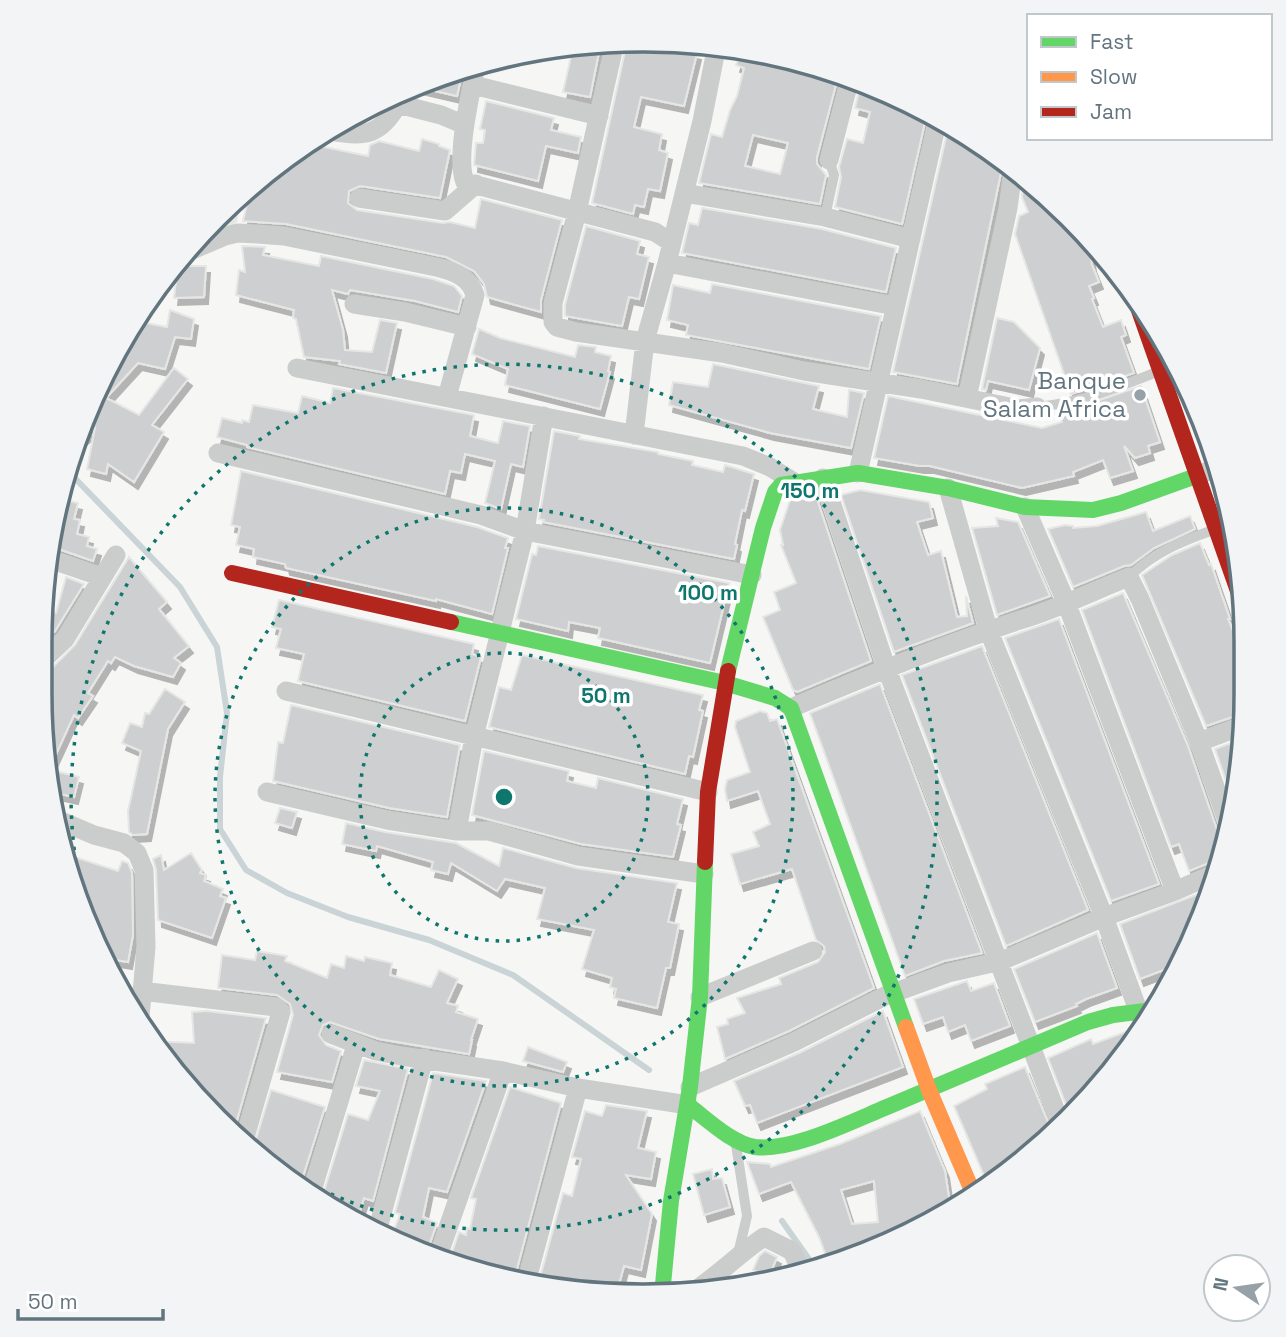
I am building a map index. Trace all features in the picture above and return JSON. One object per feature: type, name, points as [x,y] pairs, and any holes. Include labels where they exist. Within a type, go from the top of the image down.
[{"type":"street","points":[[612,54],[577,212],[553,303],[553,322],[565,330],[722,353],[804,371],[1019,408],[1037,407]]},
{"type":"street","points":[[634,435],[645,341],[702,121],[715,57]]},
{"type":"street","points":[[474,78],[465,125],[463,179],[655,232],[672,243]]},
{"type":"street","points":[[473,85],[599,116]]},
{"type":"street","points":[[829,160],[847,89]]},
{"type":"street","points":[[406,102],[465,125]]},
{"type":"street","points":[[347,132],[365,134],[380,128],[390,119],[394,108]]},
{"type":"street","points":[[858,473],[936,131]]},
{"type":"street","points":[[967,398],[1011,182]]},
{"type":"street","points":[[359,198],[446,211],[476,184]]},
{"type":"street","points":[[684,192],[825,217],[911,239]]},
{"type":"street","points":[[208,245],[238,233],[284,236],[448,270],[459,276],[472,287],[475,295],[447,397]]},
{"type":"street","points":[[667,263],[895,306]]},
{"type":"street","points":[[354,304],[405,312],[467,327]]},
{"type":"street","points":[[1149,340],[1228,563]]},
{"type":"street","points":[[297,368],[743,456],[770,467],[794,482]]},
{"type":"street","points":[[457,831],[474,737],[502,633],[525,531],[544,416]]},
{"type":"street","points":[[218,453],[481,515],[525,531],[752,575]]},
{"type":"street","points":[[663,1283],[671,1201],[689,1096],[700,997],[708,792],[725,683],[763,528],[775,492],[781,485],[794,482],[858,473],[948,488],[1025,507],[1093,510],[1121,503],[1207,471]]},
{"type":"street","points":[[823,478],[886,667],[1058,1115]]},
{"type":"street","points":[[948,488],[988,629],[1142,1008]]},
{"type":"street","points":[[1025,507],[1066,602],[1175,891]]},
{"type":"street","points":[[52,651],[65,639],[116,555]]},
{"type":"street","points":[[59,562],[102,577]]},
{"type":"street","points":[[232,573],[725,683],[775,698],[791,708],[929,1090],[970,1186]]},
{"type":"street","points":[[791,708],[886,667],[1020,620],[1129,576],[1199,742],[1222,807]]},
{"type":"street","points":[[286,691],[708,792]]},
{"type":"street","points":[[1199,742],[1232,729]]},
{"type":"street","points":[[267,792],[387,820],[457,831],[489,831],[578,856],[704,874]]},
{"type":"street","points":[[67,824],[94,835],[124,843],[137,853],[144,870],[146,947],[141,1003]]},
{"type":"street","points":[[331,1034],[356,1045],[401,1056],[503,1071],[578,1088],[689,1096],[842,1017],[896,993],[948,973],[1000,961],[1204,878]]},
{"type":"street","points":[[700,997],[813,951]]},
{"type":"street","points":[[141,991],[276,1007],[281,1012],[247,1131]]},
{"type":"street","points":[[689,1096],[736,1138],[746,1144],[772,1147],[809,1137],[929,1090],[1088,1022],[1114,1015],[1138,1015]]},
{"type":"street","points":[[314,1184],[356,1045]]},
{"type":"street","points":[[380,1223],[424,1058]]},
{"type":"street","points":[[441,1249],[503,1071]]},
{"type":"street","points":[[529,1273],[578,1088]]},
{"type":"street","points":[[710,1280],[737,1254],[764,1237],[792,1251],[798,1263]]},
{"type":"lane","points":[[825,217],[834,175],[829,160]]},
{"type":"lane","points":[[1037,407],[1066,404],[1097,396],[1160,371]]},
{"type":"lane","points":[[1129,576],[1143,562],[1175,544],[1215,529]]},
{"type":"lane","points":[[736,1138],[747,1216],[737,1254]]},
{"type":"green space","points":[[239,213],[237,222],[209,243]]},
{"type":"building","points":[[625,53],[696,56],[684,106],[641,97],[634,127],[662,134],[659,150],[668,153],[660,191],[648,189],[644,207],[635,205],[633,214],[592,203]]},
{"type":"building","points":[[598,55],[590,97],[563,92],[571,58]]},
{"type":"building","points":[[737,61],[796,73],[836,85],[817,157],[817,164],[826,175],[820,204],[699,183],[711,134],[722,137],[744,68],[736,65]],"holes":[[[753,135],[788,143],[780,174],[745,166]]]},
{"type":"building","points":[[460,82],[457,96],[434,91]]},
{"type":"building","points":[[859,93],[924,124],[902,224],[835,207],[841,177],[839,167],[847,139],[863,143],[870,112],[855,108]]},
{"type":"building","points":[[486,101],[554,118],[551,130],[581,137],[578,153],[546,146],[538,181],[474,165],[476,143],[483,143],[485,130],[480,129]]},
{"type":"building","points":[[946,137],[1001,174],[957,384],[893,372]]},
{"type":"building","points":[[422,139],[450,150],[440,198],[360,186],[349,191],[348,203],[357,210],[450,222],[475,228],[481,199],[562,220],[541,300],[541,312],[487,297],[484,284],[474,271],[446,257],[286,224],[243,221],[247,206],[324,147],[368,156],[370,145],[379,141],[419,151]]},
{"type":"building","points":[[1023,191],[1061,225],[1091,259],[1099,282],[1089,286],[1094,298],[1092,299],[1103,327],[1121,320],[1126,335],[1121,337],[1134,373],[1071,394],[1015,234],[1019,216],[1028,212]]},
{"type":"building","points":[[702,208],[822,229],[896,248],[886,292],[682,253],[689,223],[698,225]]},
{"type":"building","points":[[586,226],[640,241],[637,254],[649,257],[639,299],[629,297],[622,326],[565,316],[565,305]]},
{"type":"building","points":[[242,246],[265,247],[263,255],[319,266],[321,256],[433,279],[454,286],[462,296],[458,312],[415,301],[350,290],[348,294],[332,290],[343,330],[345,350],[372,352],[380,320],[397,323],[386,373],[339,364],[340,361],[304,357],[296,319],[293,318],[294,310],[236,295],[239,270],[245,272]]},
{"type":"building","points":[[189,266],[206,266],[204,297],[174,298],[176,283]]},
{"type":"building","points":[[712,284],[881,316],[869,369],[686,335],[688,325],[667,320],[673,285],[710,293]]},
{"type":"building","points":[[170,310],[194,319],[191,339],[175,337],[165,369],[138,363],[106,398],[139,415],[174,368],[188,379],[152,425],[164,432],[134,482],[108,464],[106,474],[87,469],[95,428],[92,430],[97,417],[113,382],[132,348],[147,323],[167,327]]},
{"type":"building","points":[[997,318],[1014,322],[1040,348],[1029,390],[988,381],[986,390],[982,389]]},
{"type":"building","points":[[479,329],[500,338],[575,357],[578,345],[596,347],[595,352],[611,356],[610,372],[600,409],[505,385],[508,369],[472,354]]},
{"type":"building","points":[[713,364],[819,386],[813,409],[847,417],[849,390],[864,393],[851,448],[770,433],[669,405],[673,382],[708,387]]},
{"type":"building","points":[[1141,386],[1160,442],[1148,446],[1150,453],[1135,458],[1124,446],[1133,471],[1110,478],[1103,460],[1073,472],[1074,476],[1022,488],[930,466],[874,458],[888,396],[1042,428],[1062,422],[1059,416],[1076,408]]},
{"type":"building","points":[[333,388],[474,415],[470,436],[498,443],[503,421],[530,426],[523,467],[511,464],[501,509],[485,503],[495,461],[465,454],[461,473],[450,471],[445,494],[247,447],[217,437],[222,418],[249,422],[253,405],[298,413],[302,396],[330,403]]},
{"type":"building","points":[[554,431],[580,436],[579,439],[658,452],[693,461],[692,465],[723,472],[725,465],[754,474],[745,511],[742,510],[734,559],[543,522],[544,520],[539,519]]},
{"type":"building","points":[[241,471],[477,527],[508,538],[492,614],[436,599],[286,568],[285,564],[253,557],[254,549],[236,545],[240,527],[231,525]]},
{"type":"building","points":[[860,490],[929,502],[933,518],[917,522],[928,555],[941,551],[957,617],[967,616],[966,596],[973,623],[894,652],[841,495]]},
{"type":"building","points":[[816,496],[871,661],[797,692],[793,690],[763,617],[780,610],[774,592],[796,583],[781,545],[780,530],[790,500]]},
{"type":"building","points":[[70,501],[78,503],[74,519],[80,520],[77,534],[89,537],[87,546],[97,549],[93,561],[61,550]]},
{"type":"building","points":[[1146,512],[1153,531],[1190,516],[1195,529],[1154,548],[1131,565],[1073,587],[1048,529],[1065,525],[1073,528],[1097,526]]},
{"type":"building","points":[[996,518],[1018,522],[1050,596],[997,615],[972,528],[998,526]]},
{"type":"building","points":[[1200,543],[1209,565],[1211,564],[1233,632],[1233,717],[1206,726],[1142,575],[1172,555]]},
{"type":"building","points":[[538,546],[729,583],[710,663],[598,638],[600,628],[569,622],[568,631],[516,619],[532,554],[536,555]]},
{"type":"building","points":[[129,557],[167,602],[159,609],[189,646],[174,658],[181,663],[173,677],[134,666],[115,657],[111,663],[108,661],[88,693],[93,696],[78,718],[74,715],[56,754],[52,668],[75,645]]},
{"type":"building","points":[[66,577],[84,584],[53,633],[54,612],[56,613]]},
{"type":"building","points":[[1123,593],[1188,746],[1217,830],[1208,863],[1189,871],[1179,844],[1171,847],[1082,610]]},
{"type":"building","points":[[279,600],[474,644],[472,654],[481,657],[465,721],[298,681],[304,654],[276,648],[281,629],[272,627]]},
{"type":"building","points":[[1059,619],[1159,884],[1111,901],[1005,638]]},
{"type":"building","points":[[982,646],[1088,910],[1006,946],[902,675]]},
{"type":"building","points":[[522,655],[703,695],[699,710],[703,711],[693,757],[689,756],[685,774],[489,727],[499,687],[511,690]]},
{"type":"building","points":[[880,684],[982,953],[944,961],[905,976],[810,713]]},
{"type":"building","points":[[165,689],[185,702],[168,729],[147,834],[133,835],[129,832],[128,811],[141,751],[122,743],[130,723],[142,727],[145,713],[149,714]]},
{"type":"building","points":[[291,705],[460,745],[447,817],[389,808],[273,781],[278,742],[283,743]]},
{"type":"building","points":[[760,711],[767,713],[770,721],[777,719],[874,988],[789,1031],[725,1059],[717,1027],[728,1024],[727,1019],[745,1013],[737,998],[781,984],[779,978],[818,962],[825,952],[824,946],[816,940],[792,869],[740,884],[731,854],[759,846],[753,832],[770,824],[758,791],[727,801],[725,789],[727,780],[750,772],[735,727],[736,721]]},
{"type":"building","points":[[1231,743],[1226,782],[1215,749]]},
{"type":"building","points":[[484,751],[569,771],[567,781],[596,788],[598,778],[683,799],[677,824],[681,825],[673,857],[581,844],[472,815]]},
{"type":"building","points":[[58,772],[79,777],[74,797],[62,794]]},
{"type":"building","points":[[280,808],[297,812],[292,828],[275,823]]},
{"type":"building","points":[[346,823],[456,843],[499,866],[503,848],[576,868],[677,883],[668,922],[679,924],[670,968],[666,968],[657,1008],[614,998],[616,989],[610,987],[612,978],[582,969],[594,930],[537,919],[545,888],[505,879],[497,891],[451,863],[448,874],[431,870],[433,862],[377,846],[376,851],[342,844]]},
{"type":"building","points":[[191,853],[202,870],[200,873],[206,875],[204,881],[223,889],[220,896],[226,898],[212,938],[158,920],[153,859],[161,855],[164,870]]},
{"type":"building","points":[[76,858],[118,871],[122,861],[128,863],[132,873],[133,935],[128,962],[116,960],[97,920]]},
{"type":"building","points":[[1198,894],[1165,970],[1140,979],[1120,924]]},
{"type":"building","points":[[1097,933],[1117,988],[1035,1022],[1014,969]]},
{"type":"building","points":[[257,951],[287,956],[285,961],[327,978],[331,964],[344,968],[346,956],[364,961],[365,957],[392,963],[390,975],[431,987],[439,970],[458,979],[447,1003],[458,1006],[456,1012],[478,1019],[469,1054],[379,1039],[330,1022],[323,1025],[319,1035],[326,1045],[341,1051],[332,1082],[277,1072],[293,1015],[290,1004],[277,995],[218,988],[222,955],[255,960]]},
{"type":"building","points":[[967,981],[971,991],[994,983],[1010,1026],[971,1041],[965,1025],[948,1032],[943,1017],[923,1024],[914,999]]},
{"type":"building","points":[[207,1011],[266,1018],[236,1122],[199,1083],[167,1042],[194,1043],[192,1012]]},
{"type":"building","points":[[883,1011],[903,1067],[757,1123],[750,1105],[745,1106],[734,1081],[799,1053]]},
{"type":"building","points":[[1127,1031],[1066,1106],[1048,1058],[1091,1039],[1093,1044]]},
{"type":"building","points":[[528,1047],[567,1062],[563,1072],[523,1061]]},
{"type":"building","points":[[364,1060],[408,1069],[373,1201],[364,1198],[360,1212],[324,1191],[348,1114],[368,1120],[380,1091],[356,1086]]},
{"type":"building","points":[[1025,1067],[1048,1123],[984,1175],[954,1106],[987,1089],[985,1084]]},
{"type":"building","points":[[433,1073],[486,1081],[447,1192],[429,1188],[423,1217],[437,1223],[429,1244],[394,1230],[400,1214],[395,1213]]},
{"type":"building","points":[[510,1087],[561,1103],[517,1270],[452,1253],[459,1232],[466,1235],[467,1228],[470,1229],[476,1199],[471,1198]]},
{"type":"building","points":[[271,1090],[325,1107],[303,1176],[256,1139]]},
{"type":"building","points":[[606,1105],[647,1111],[638,1148],[656,1152],[651,1179],[626,1175],[652,1214],[641,1270],[624,1266],[619,1283],[541,1275],[563,1193],[572,1196],[581,1159],[572,1157],[585,1111],[602,1116]]},
{"type":"building","points":[[920,1111],[945,1171],[949,1198],[904,1224],[826,1255],[791,1182],[759,1194],[747,1162],[770,1164],[771,1167],[840,1144]],"holes":[[[874,1181],[878,1222],[852,1224],[841,1190]]]},
{"type":"building","points":[[712,1169],[713,1179],[722,1178],[730,1207],[704,1215],[693,1174]]},
{"type":"building","points":[[765,1251],[777,1257],[772,1270],[759,1273],[753,1270],[759,1256]]},
{"type":"waterway","points":[[76,479],[180,587],[217,647],[227,713],[220,777],[220,829],[246,870],[287,893],[348,917],[429,940],[513,975],[649,1070]]},
{"type":"waterway","points":[[782,1221],[810,1260]]},
{"type":"traffic: fast","points":[[728,671],[763,528],[775,492],[781,485],[858,473],[948,488],[1025,507],[1093,510],[1121,503],[1196,476]]},
{"type":"traffic: fast","points":[[451,622],[725,683],[775,698],[791,708],[906,1027]]},
{"type":"traffic: fast","points":[[663,1283],[671,1201],[690,1087],[700,997],[705,862]]},
{"type":"traffic: fast","points":[[688,1105],[720,1130],[746,1145],[786,1145],[840,1127],[1088,1022],[1140,1012]]},
{"type":"traffic: slow","points":[[906,1027],[929,1090],[970,1186]]},
{"type":"traffic: jam","points":[[1150,341],[1227,560]]},
{"type":"traffic: jam","points":[[232,573],[451,622]]},
{"type":"traffic: jam","points":[[705,862],[708,792],[728,671]]},
{"type":"place","name":"Banque Salam Africa","points":[[1140,395]]}]
